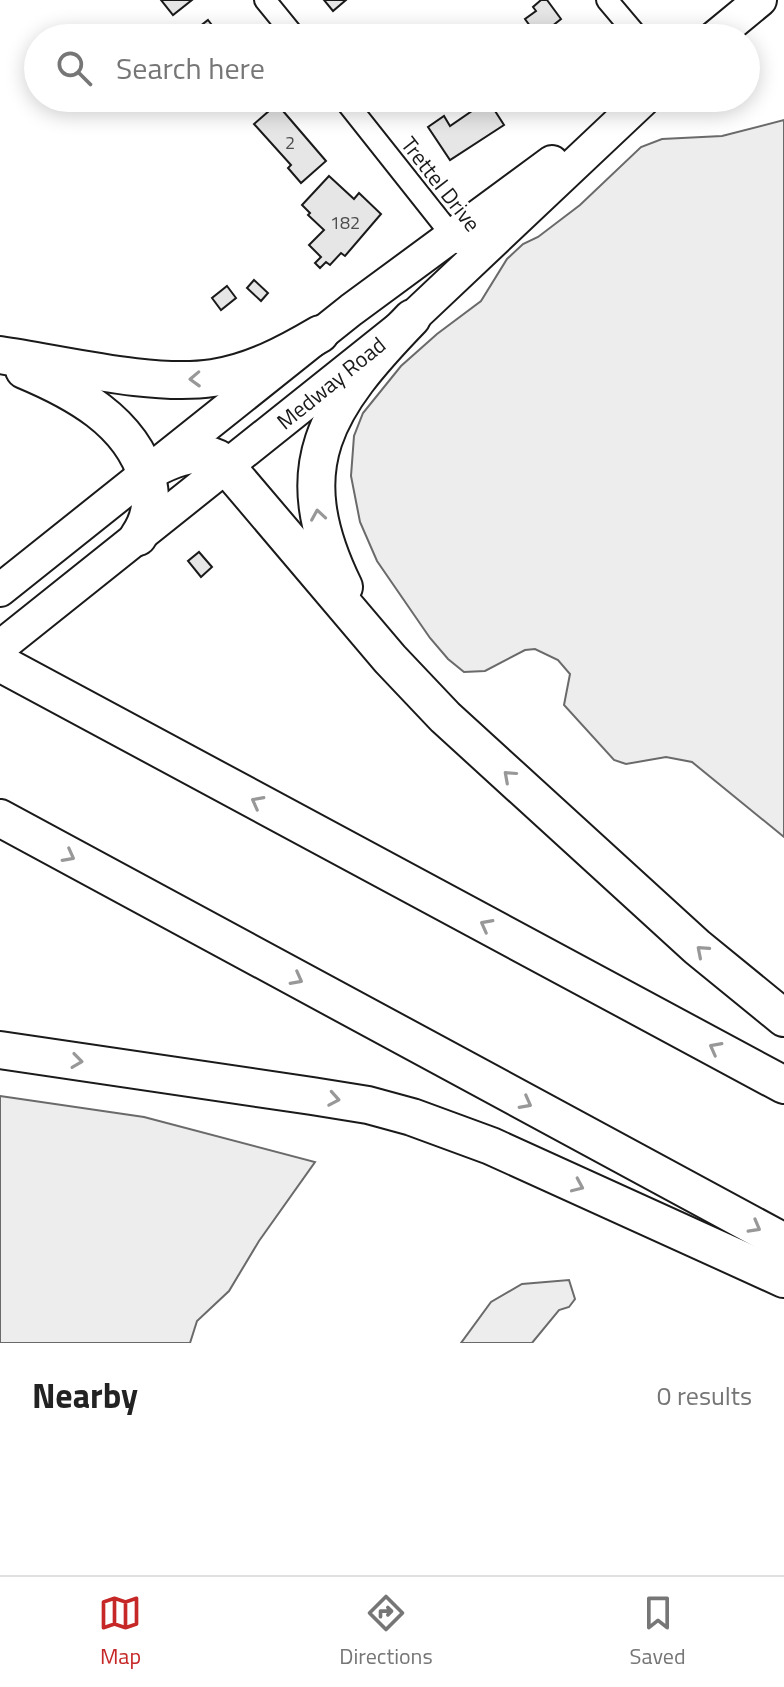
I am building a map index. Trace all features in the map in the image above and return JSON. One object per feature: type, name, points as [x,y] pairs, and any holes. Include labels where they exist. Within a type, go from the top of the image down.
[{"type":"highway","points":[[390,659],[354,605],[327,548],[317,515],[316,472],[326,436],[344,399],[368,366],[412,318]]},
{"type":"highway","points":[[0,358],[154,378],[194,380],[246,370],[278,358],[320,334]]},
{"type":"highway","points":[[0,358],[93,406],[130,442],[146,473],[151,503],[147,521],[138,537]]},
{"type":"highway","points":[[146,473],[193,455],[209,455],[227,466],[390,659],[477,747],[697,947],[784,1018]]},
{"type":"highway","points":[[0,663],[784,1085]]},
{"type":"highway","points":[[0,818],[784,1242]]},
{"type":"highway","points":[[0,1050],[290,1092],[368,1105],[401,1114],[491,1146],[784,1279]]},
{"type":"main road","points":[[731,24],[760,0]]},
{"type":"main road","name":"Medway Road","points":[[0,590],[320,334],[619,112]]},
{"type":"main road","name":"Medway Road","points":[[0,647],[412,318],[630,112]]},
{"type":"street","points":[[265,0],[285,24]]},
{"type":"street","points":[[607,0],[627,24]]},
{"type":"street","name":"Trettel Drive","points":[[354,112],[472,262]]},
{"type":"shaded area","points":[[784,120],[784,837],[692,762],[666,757],[626,764],[614,760],[564,705],[570,674],[558,660],[535,649],[525,650],[485,671],[464,672],[448,659],[377,561],[360,522],[351,476],[354,436],[363,413],[401,366],[481,301],[507,259],[523,244],[538,237],[580,205],[641,147],[662,139],[722,136]]},
{"type":"shaded area","points":[[0,1096],[144,1117],[315,1162],[259,1241],[229,1291],[197,1321],[190,1343],[0,1343]]},
{"type":"shaded area","points":[[569,1280],[575,1299],[569,1307],[559,1310],[532,1343],[461,1343],[491,1302],[522,1284]]},
{"type":"building","points":[[161,0],[192,0],[173,15]]},
{"type":"building","points":[[324,0],[346,0],[333,11]]},
{"type":"building","points":[[541,0],[547,0],[561,19],[555,24],[529,24],[525,19],[536,11],[533,7]]},
{"type":"building","points":[[268,112],[284,112],[326,161],[301,183],[288,168],[291,165],[254,124]]},
{"type":"building","points":[[470,112],[496,112],[504,125],[450,160],[428,127],[444,116],[450,126]]},
{"type":"building","points":[[329,176],[354,199],[359,193],[381,214],[345,256],[341,253],[330,265],[326,262],[320,268],[315,263],[321,257],[309,245],[324,230],[302,205]]},
{"type":"building","points":[[254,280],[268,293],[261,301],[247,288]]},
{"type":"building","points":[[227,286],[236,298],[221,310],[212,298]]},
{"type":"building","points":[[199,552],[212,567],[201,577],[188,561]]}]
